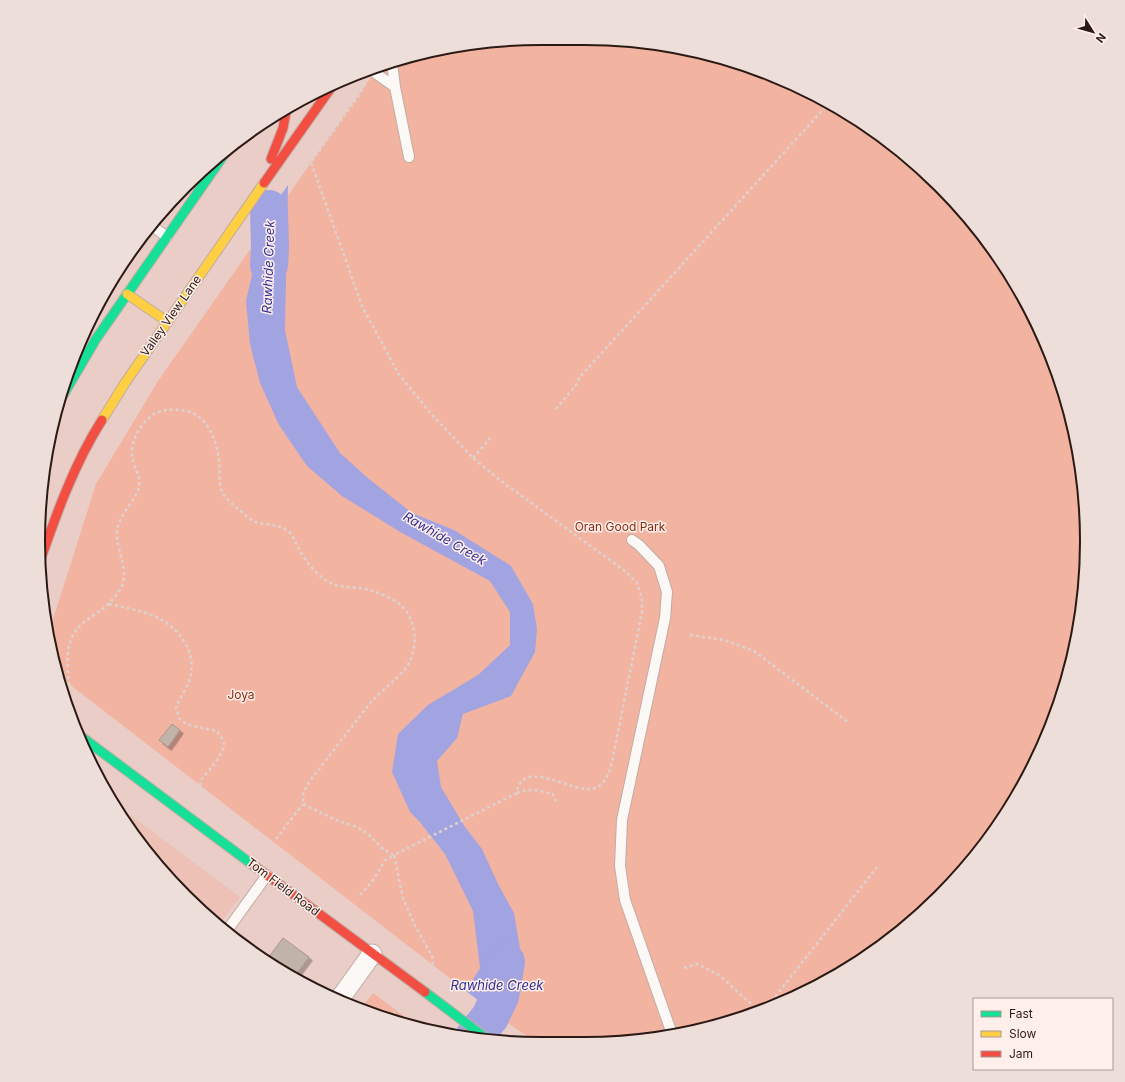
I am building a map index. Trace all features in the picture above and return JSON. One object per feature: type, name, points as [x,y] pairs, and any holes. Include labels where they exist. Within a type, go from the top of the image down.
[{"type":"main road","name":"Valley View Lane","points":[[45,546],[67,490],[93,434],[125,383],[327,94]]},
{"type":"main road","points":[[259,190],[283,128],[285,116]]},
{"type":"main road","points":[[79,361],[216,166]]},
{"type":"main road","points":[[127,294],[168,322]]},
{"type":"main road","name":"Tom Field Road","points":[[88,741],[478,1033]]},
{"type":"street","points":[[342,995],[372,954]]},
{"type":"lane","points":[[393,68],[409,158]]},
{"type":"lane","points":[[376,73],[395,87]]},
{"type":"lane","points":[[156,229],[167,237]]},
{"type":"lane","points":[[632,540],[639,545],[659,566],[667,592],[665,618],[622,820],[620,866],[625,900],[670,1029]]},
{"type":"lane","points":[[230,927],[267,875]]},
{"type":"path","points":[[365,84],[358,97],[311,162],[362,306],[379,340],[398,373],[416,396],[450,435],[473,458],[501,481],[625,571],[637,583],[642,598],[642,612],[611,766],[607,779],[596,788],[586,790],[536,775],[521,781],[517,787],[517,792]]},
{"type":"path","points":[[556,409],[576,385],[579,378],[824,107]]},
{"type":"path","points":[[69,684],[67,651],[71,639],[81,624],[109,604],[117,594],[123,582],[123,564],[117,543],[117,530],[123,516],[136,494],[139,485],[138,475],[132,460],[132,446],[139,427],[152,415],[169,409],[186,410],[203,419],[213,433],[219,460],[222,492],[234,505],[253,521],[283,528],[289,532],[308,563],[320,576],[332,584],[371,590],[398,603],[405,610],[412,622],[415,635],[414,651],[408,664],[399,676],[382,690],[309,782],[303,794],[303,804],[276,839]]},
{"type":"path","points":[[473,458],[492,436]]},
{"type":"path","points":[[109,604],[143,612],[166,622],[180,634],[188,649],[192,666],[190,680],[176,706],[179,718],[184,724],[217,731],[222,737],[224,745],[221,754],[200,781],[203,804],[192,819]]},
{"type":"path","points":[[690,635],[724,640],[754,651],[848,722]]},
{"type":"path","points":[[360,895],[374,879],[385,860],[517,792],[532,788],[553,794],[556,802]]},
{"type":"path","points":[[303,804],[336,820],[357,827],[368,834],[384,850],[394,855]]},
{"type":"path","points":[[394,855],[403,898],[415,926],[432,956],[432,968]]},
{"type":"path","points":[[773,999],[877,867]]},
{"type":"path","points":[[684,968],[697,964],[719,975],[754,1007]]},
{"type":"path","points":[[393,1014],[405,1005]]},
{"type":"shaded area","points":[[126,812],[240,897],[222,921],[190,892],[168,868],[147,843]]},
{"type":"green space","name":"Oran Good Park","points":[[541,45],[616,46],[649,49],[712,62],[743,71],[803,96],[832,111],[886,147],[911,168],[935,190],[978,239],[1014,293],[1029,322],[1054,382],[1063,413],[1076,476],[1079,509],[1080,541],[1076,606],[1063,669],[1054,700],[1029,760],[1014,789],[978,843],[935,892],[911,914],[886,935],[832,971],[803,986],[743,1011],[681,1027],[649,1033],[616,1036],[528,1037],[508,1023],[66,681],[52,622],[96,484],[158,381],[373,75],[413,62],[476,49]]},
{"type":"green space","points":[[373,993],[407,1018],[382,1011],[364,1004]]},
{"type":"water","name":"Rawhide Creek","points":[[288,185],[285,330],[297,387],[340,453],[369,479],[412,513],[454,530],[511,566],[533,604],[537,629],[535,652],[511,696],[463,714],[457,738],[437,761],[441,787],[465,827],[482,849],[499,886],[514,913],[522,960],[522,987],[508,1023],[466,991],[480,968],[473,911],[445,854],[410,812],[392,772],[398,734],[428,705],[478,675],[510,645],[510,612],[490,581],[402,533],[342,496],[307,466],[279,425],[260,383],[250,344],[246,301],[256,258],[251,238]]},
{"type":"building","points":[[172,724],[180,730],[168,747],[159,740]]},
{"type":"building","points":[[283,938],[309,957],[297,973],[270,956]]},
{"type":"waterway","name":"Rawhide Creek","points":[[269,209],[269,265]]},
{"type":"waterway","name":"Rawhide Creek","points":[[477,1033],[490,1017],[500,996],[506,962]]},
{"type":"traffic: fast","points":[[71,381],[96,339],[216,166]]},
{"type":"traffic: fast","points":[[88,742],[253,865]]},
{"type":"traffic: fast","points":[[425,992],[480,1033]]},
{"type":"traffic: slow","points":[[102,420],[125,383],[264,183]]},
{"type":"traffic: slow","points":[[127,294],[168,322]]},
{"type":"traffic: jam","points":[[264,183],[327,94]]},
{"type":"traffic: jam","points":[[271,159],[283,128],[285,116]]},
{"type":"traffic: jam","points":[[45,547],[74,472],[102,420]]},
{"type":"traffic: jam","points":[[253,865],[425,992]]},
{"type":"park label","name":"Joya","points":[[241,695]]}]
